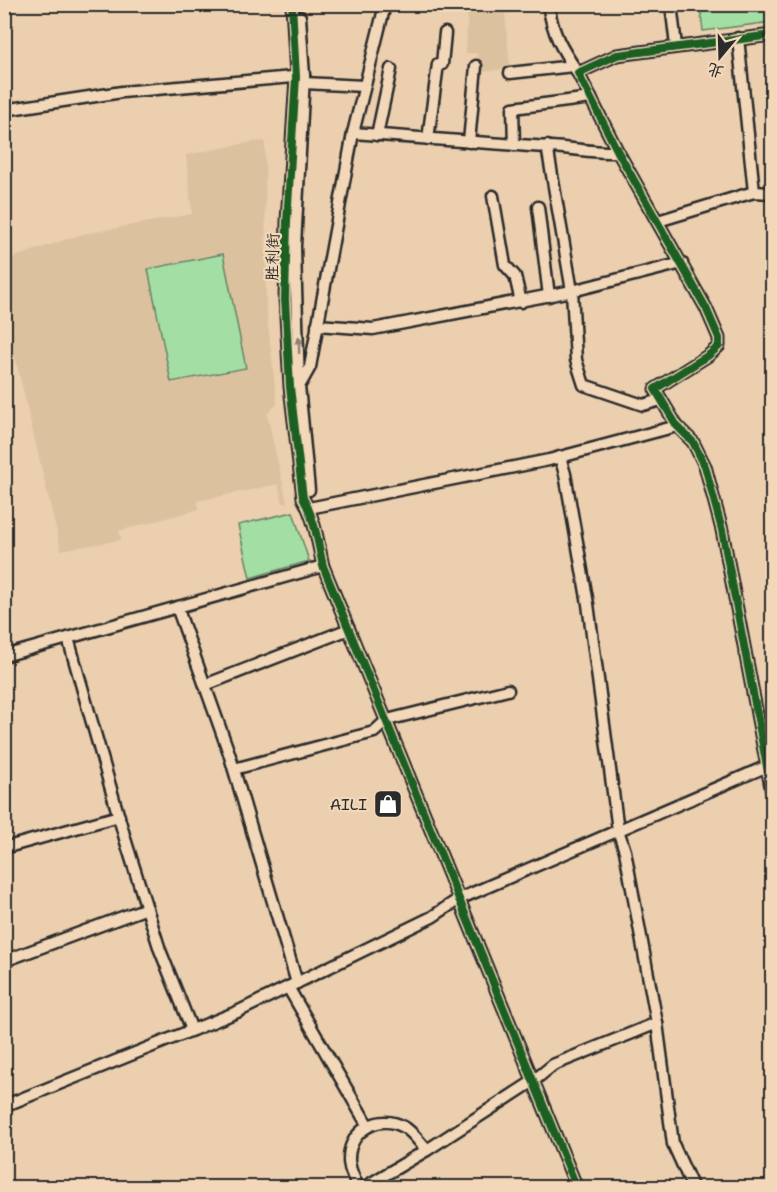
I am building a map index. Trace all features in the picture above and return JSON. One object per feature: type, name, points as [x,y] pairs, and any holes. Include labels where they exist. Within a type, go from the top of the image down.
[{"type":"street","name":"胜利街","points":[[292,4],[301,79],[287,222],[285,299],[293,410],[303,498],[309,508]]},
{"type":"street","name":"胜利街","points":[[299,4],[301,79],[295,246],[299,386],[310,497],[309,508]]},
{"type":"street","points":[[299,386],[310,367],[352,133],[383,13],[383,4]]},
{"type":"street","points":[[548,4],[552,29],[576,69],[618,152],[682,263],[719,338],[719,346],[709,355],[655,389],[677,426],[693,442],[708,476],[722,530],[770,765],[772,793]]},
{"type":"street","points":[[671,4],[676,46]]},
{"type":"street","points":[[428,139],[438,64],[442,64],[445,33]]},
{"type":"street","points":[[510,73],[576,69],[617,55],[772,34]]},
{"type":"street","points":[[738,38],[754,192]]},
{"type":"street","points":[[469,142],[476,66]]},
{"type":"street","points":[[377,135],[391,69]]},
{"type":"street","points":[[4,110],[122,92],[301,79],[364,86]]},
{"type":"street","points":[[514,145],[513,108],[591,98]]},
{"type":"street","points":[[352,133],[547,146],[603,153],[618,152]]},
{"type":"street","points":[[547,146],[572,291],[576,360],[584,385],[643,405],[661,400]]},
{"type":"street","points":[[658,221],[754,192],[772,193]]},
{"type":"street","points":[[493,196],[505,266],[515,276],[521,302]]},
{"type":"street","points":[[538,207],[549,296]]},
{"type":"street","points":[[317,325],[373,329],[521,302],[682,263]]},
{"type":"street","points":[[577,1188],[323,566],[309,508],[560,457],[677,426]]},
{"type":"street","points":[[560,457],[588,604],[618,830],[625,851],[657,1023],[673,1144],[693,1188]]},
{"type":"street","points":[[4,657],[323,566]]},
{"type":"street","points":[[177,607],[234,769],[293,985],[368,1126]]},
{"type":"street","points":[[205,685],[349,629]]},
{"type":"street","points":[[68,638],[160,950],[192,1030]]},
{"type":"street","points":[[234,769],[374,732],[387,720],[508,690]]},
{"type":"street","points":[[4,1106],[237,1012],[432,917],[459,899],[770,765]]},
{"type":"street","points":[[4,848],[119,816]]},
{"type":"street","points":[[4,961],[147,908]]},
{"type":"street","points":[[363,1188],[427,1150],[532,1082],[553,1065],[657,1023]]},
{"type":"street","points":[[358,1188],[351,1171],[349,1154],[355,1138],[368,1126],[386,1122],[398,1124],[409,1131],[427,1150]]},
{"type":"shaded area","points":[[412,5],[513,5],[513,12],[505,14],[510,68],[482,72],[477,53],[466,53],[468,6]]},
{"type":"shaded area","points":[[265,141],[266,307],[277,404],[267,414],[287,503],[283,503],[278,484],[197,501],[199,509],[119,531],[121,540],[61,550],[5,314],[4,261],[79,235],[192,214],[186,155]]},
{"type":"green space","points":[[700,5],[772,5],[772,22],[703,31]]},
{"type":"green space","points":[[223,254],[246,368],[171,382],[148,269]]},
{"type":"green space","points":[[293,512],[309,561],[250,578],[238,525]]},
{"type":"cycle path","points":[[292,4],[296,77],[287,221],[285,299],[290,387],[303,498],[313,523],[323,566],[577,1188]]},
{"type":"cycle path","points":[[772,35],[617,55],[578,73],[618,152],[706,308],[719,338],[719,346],[709,355],[655,389],[677,426],[693,442],[705,466],[722,530],[772,793]]},
{"type":"place","name":"AILI","points":[[388,804]]}]
